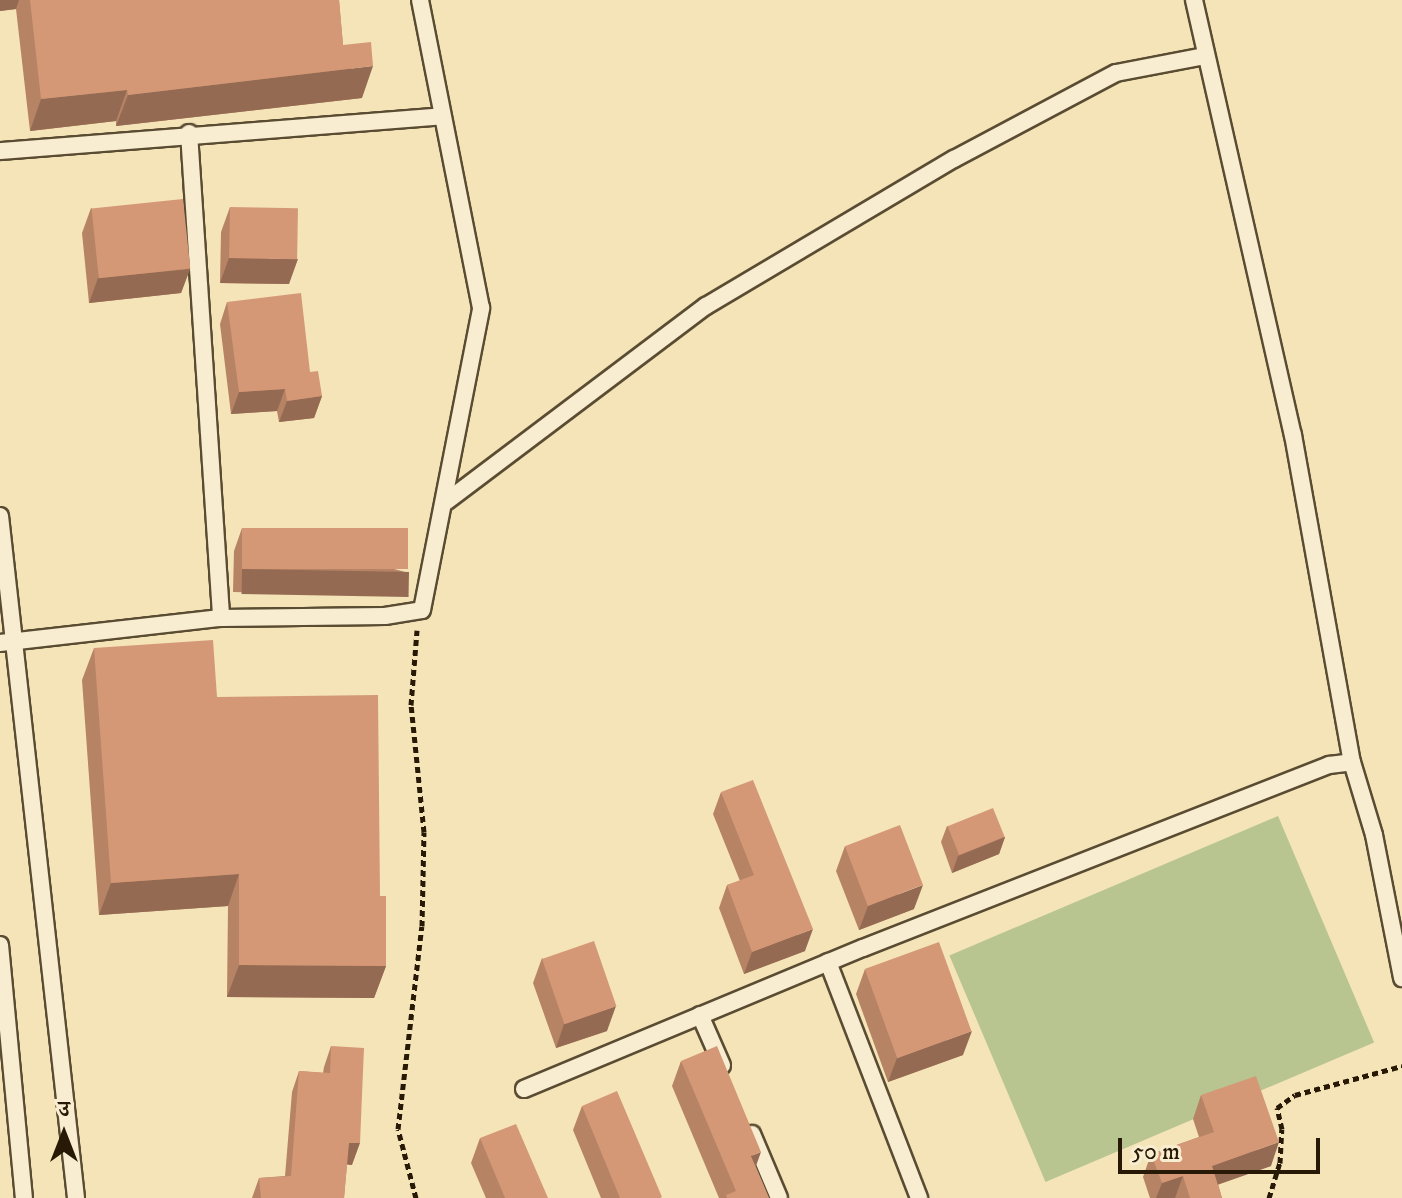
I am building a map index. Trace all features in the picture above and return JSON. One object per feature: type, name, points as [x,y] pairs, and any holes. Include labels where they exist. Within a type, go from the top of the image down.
[{"type":"lane","points":[[8,643],[221,618],[385,616],[422,610],[447,501],[481,308],[420,0]]},
{"type":"lane","points":[[1194,0],[1293,435],[1352,762],[1374,835],[1402,978]]},
{"type":"lane","points":[[447,501],[706,306],[954,159],[1116,73],[1205,56]]},
{"type":"lane","points":[[0,151],[189,133],[441,116]]},
{"type":"lane","points":[[189,133],[221,618]]},
{"type":"lane","points":[[0,516],[8,643],[76,1198]]},
{"type":"lane","points":[[524,1089],[828,962],[1329,765],[1352,762]]},
{"type":"lane","points":[[0,945],[3,1003],[24,1198]]},
{"type":"lane","points":[[828,962],[919,1198]]},
{"type":"lane","points":[[700,1015],[731,1086]]},
{"type":"lane","points":[[743,1114],[779,1198]]},
{"type":"path","points":[[416,1198],[398,1129],[422,926],[424,832],[411,705],[412,653],[422,610]]},
{"type":"path","points":[[1269,1198],[1280,1163],[1282,1129],[1277,1108],[1295,1095],[1402,1066]]},
{"type":"green space","points":[[1278,816],[1374,1042],[1045,1182],[949,955]]},
{"type":"building","points":[[30,0],[339,0],[343,45],[371,42],[373,66],[128,95],[127,90],[41,99]]},
{"type":"building","points":[[183,199],[190,269],[99,278],[92,209]]},
{"type":"building","points":[[230,207],[298,208],[297,259],[229,258]]},
{"type":"building","points":[[301,293],[310,372],[318,371],[322,396],[287,401],[285,389],[239,392],[227,302]]},
{"type":"building","points":[[242,528],[408,528],[408,569],[242,569]]},
{"type":"building","points":[[213,640],[217,697],[378,695],[380,896],[386,896],[386,966],[239,965],[239,874],[111,883],[94,648]]},
{"type":"building","points":[[753,780],[813,929],[752,952],[727,885],[754,875],[721,792]]},
{"type":"building","points":[[993,808],[1005,837],[959,855],[948,826]]},
{"type":"building","points":[[900,825],[923,885],[868,906],[845,846]]},
{"type":"building","points":[[594,941],[616,1006],[564,1024],[542,959]]},
{"type":"building","points":[[939,942],[971,1031],[897,1058],[865,969]]},
{"type":"building","points":[[331,1046],[364,1048],[360,1143],[349,1143],[344,1198],[261,1198],[259,1178],[291,1176],[299,1071],[330,1073]]},
{"type":"building","points":[[717,1046],[761,1152],[751,1156],[769,1198],[727,1198],[726,1195],[736,1191],[681,1061]]},
{"type":"building","points":[[1256,1076],[1279,1142],[1212,1166],[1222,1198],[1190,1198],[1183,1176],[1162,1183],[1151,1154],[1214,1132],[1201,1095]]},
{"type":"building","points":[[617,1091],[662,1197],[620,1198],[582,1106]]},
{"type":"building","points":[[516,1124],[548,1198],[505,1198],[480,1138]]}]
